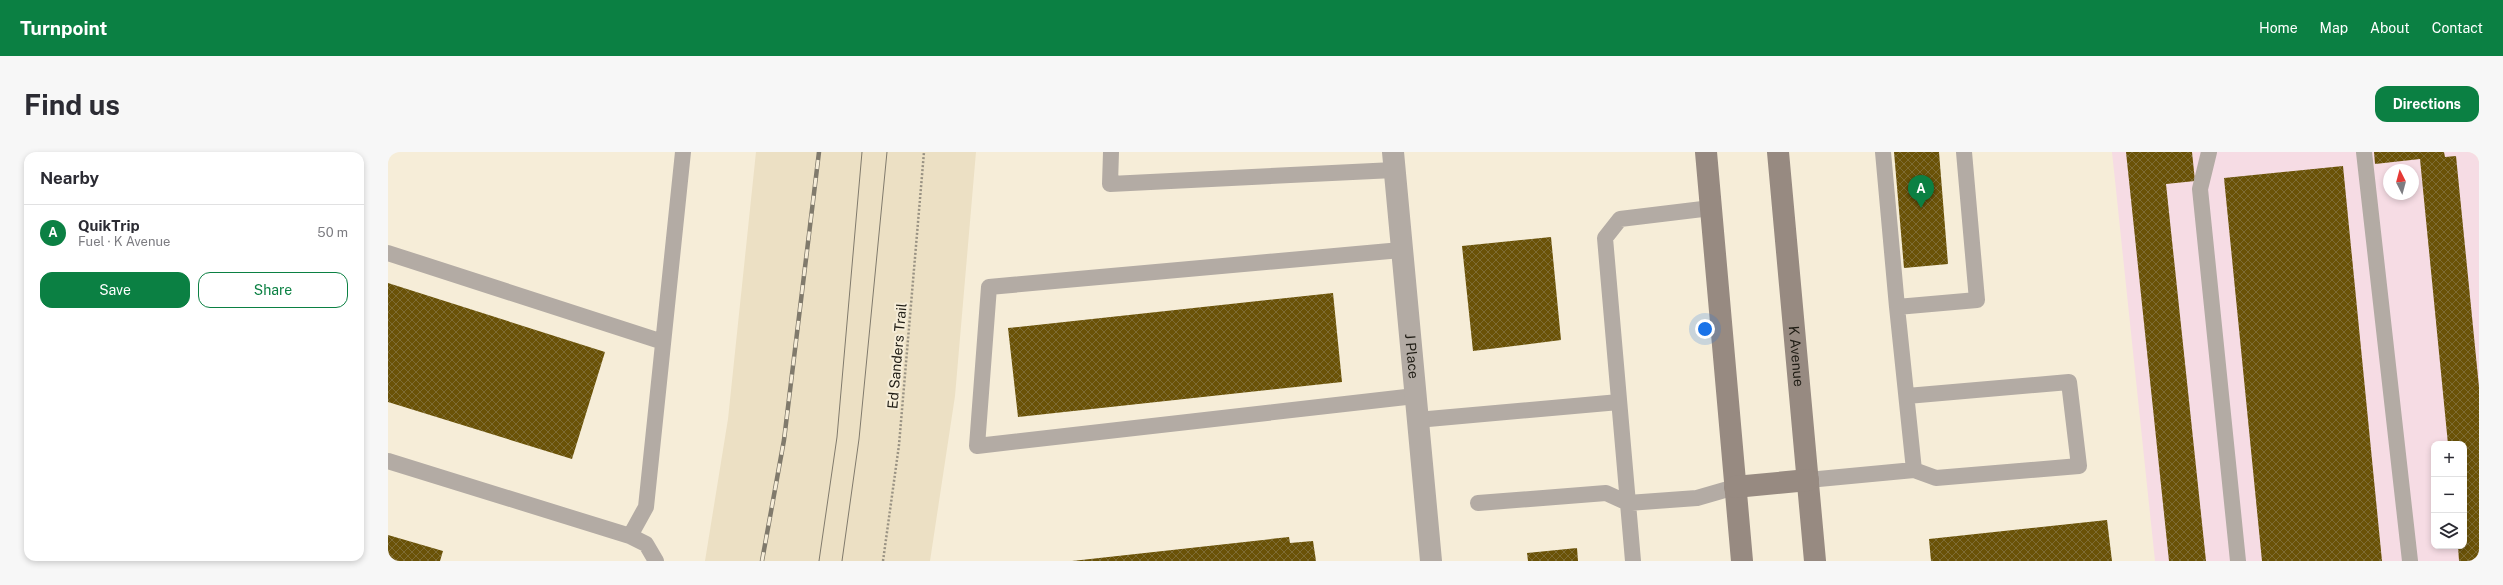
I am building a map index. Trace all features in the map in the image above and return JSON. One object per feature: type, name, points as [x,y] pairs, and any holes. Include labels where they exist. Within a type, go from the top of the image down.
[{"type":"main road","points":[[1706,152],[1742,561]]},
{"type":"main road","name":"K Avenue","points":[[1778,152],[1816,561]]},
{"type":"main road","points":[[1735,487],[1808,480]]},
{"type":"street","name":"J Place","points":[[1394,161],[1401,250],[1432,561]]},
{"type":"lane","points":[[630,536],[646,507],[683,152]]},
{"type":"lane","points":[[1111,152],[1110,184],[1394,161]]},
{"type":"lane","points":[[1883,152],[1914,470]]},
{"type":"lane","points":[[1897,307],[1978,300],[1964,152]]},
{"type":"lane","points":[[2209,152],[2200,189],[2238,561]]},
{"type":"lane","points":[[2364,152],[2410,561]]},
{"type":"lane","points":[[1633,561],[1605,238],[1620,219],[1711,208]]},
{"type":"lane","points":[[1401,250],[989,287],[977,446],[1415,396]]},
{"type":"lane","points":[[388,253],[663,342]]},
{"type":"lane","points":[[1808,480],[1914,470],[1936,478],[2079,466],[2069,382],[1907,396]]},
{"type":"lane","points":[[1418,420],[1619,402]]},
{"type":"lane","points":[[388,460],[630,536],[646,544],[656,561]]},
{"type":"lane","points":[[1478,503],[1606,493],[1628,503],[1697,498],[1735,487]]},
{"type":"path","name":"Ed Sanders Trail","points":[[883,561],[899,445],[924,152]]},
{"type":"shaded area","points":[[756,152],[976,152],[955,396],[930,561],[705,561],[728,419]]},
{"type":"shaded area","points":[[2112,152],[2479,152],[2479,561],[2155,561]]},
{"type":"building","points":[[1894,152],[1939,152],[1948,264],[1904,268]]},
{"type":"building","points":[[2126,152],[2192,152],[2195,181],[2166,184],[2206,561],[2169,561]]},
{"type":"building","points":[[2374,152],[2444,152],[2445,157],[2456,156],[2479,387],[2479,561],[2459,561],[2458,549],[2467,549],[2467,441],[2448,441],[2420,159],[2375,164]]},
{"type":"building","points":[[2343,166],[2382,561],[2262,561],[2224,178]]},
{"type":"building","points":[[1551,237],[1561,340],[1473,351],[1462,246]]},
{"type":"building","points":[[388,283],[605,352],[572,459],[388,402]]},
{"type":"building","points":[[1333,293],[1342,382],[1018,417],[1008,328]]},
{"type":"building","points":[[2107,520],[2112,561],[1931,561],[1929,539]]},
{"type":"building","points":[[388,535],[443,551],[440,561],[388,561]]},
{"type":"building","points":[[1289,537],[1290,543],[1313,541],[1316,561],[1072,561]]},
{"type":"building","points":[[1577,548],[1578,561],[1528,561],[1527,553]]},
{"type":"tram line","points":[[819,561],[837,437],[862,152]]},
{"type":"tram line","points":[[842,561],[859,439],[887,152]]},
{"type":"railway","points":[[762,561],[784,440],[819,152]]},
{"type":"place","name":"QuikTrip","points":[[1921,208]]}]
